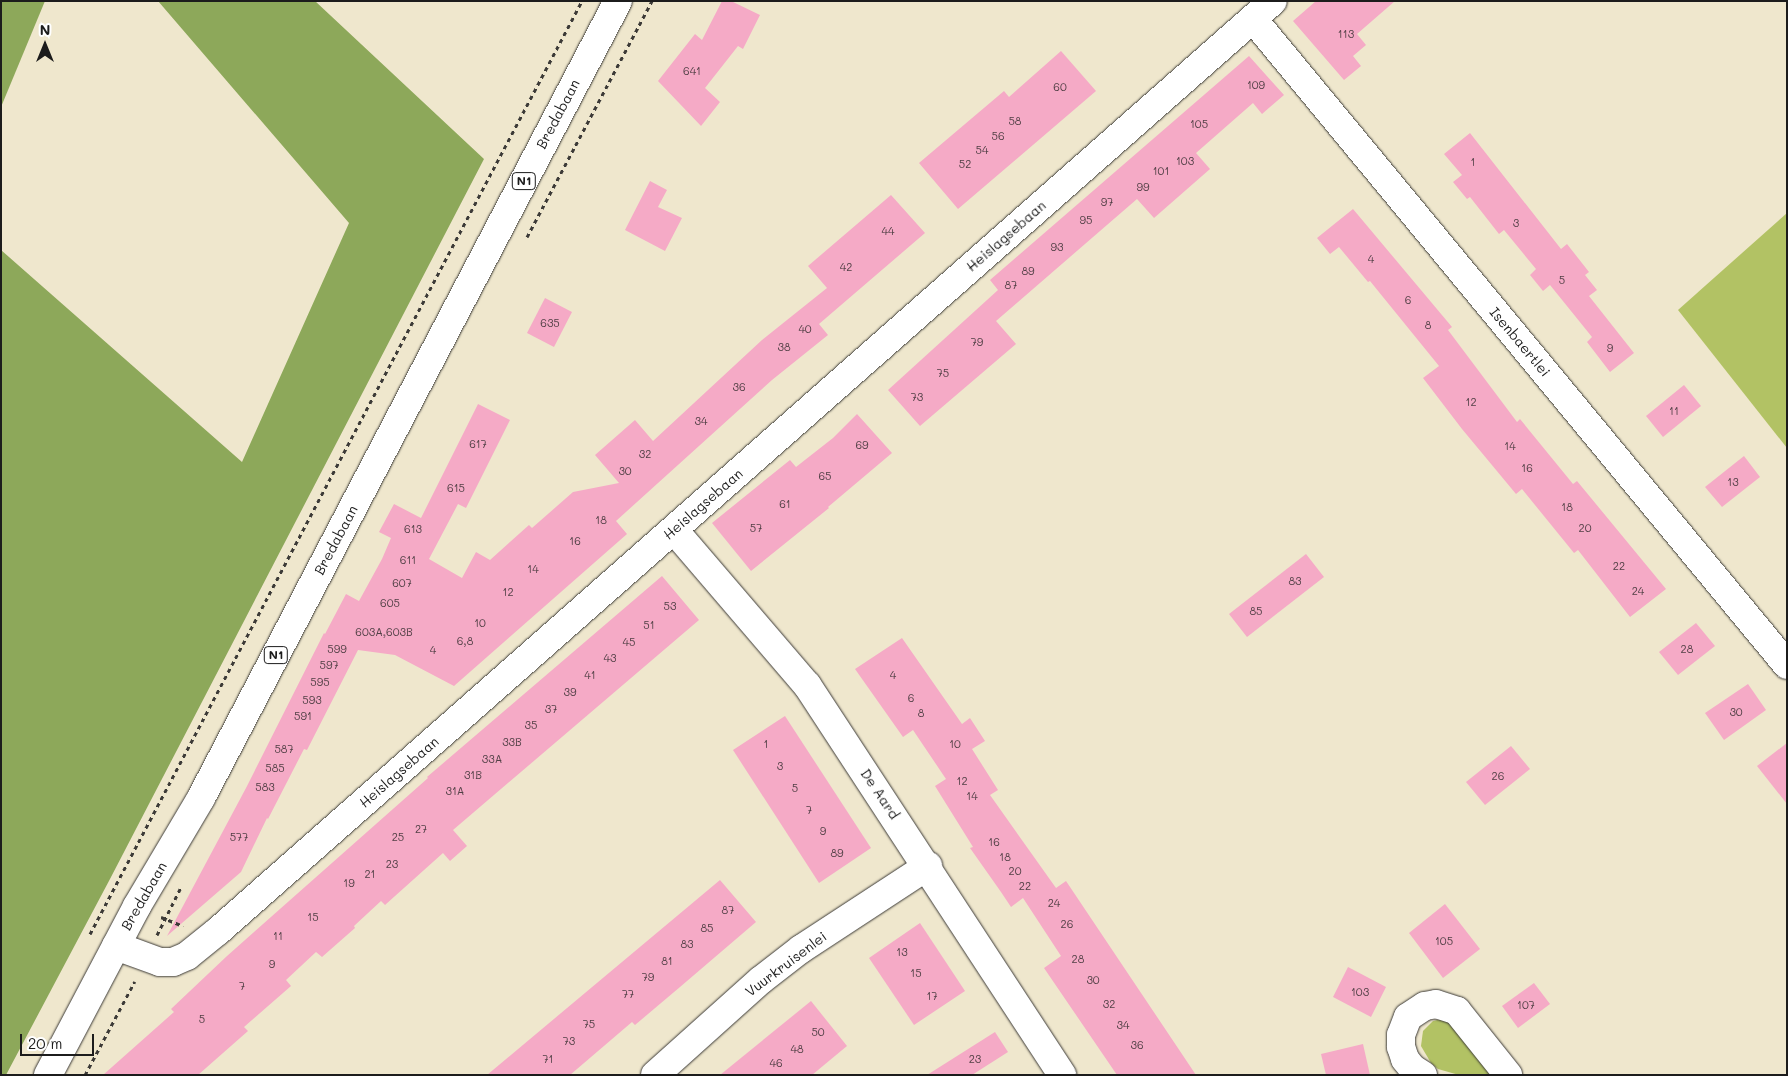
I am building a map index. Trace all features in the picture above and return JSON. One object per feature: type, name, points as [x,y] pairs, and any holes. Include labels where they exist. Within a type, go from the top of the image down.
[{"type":"street","name":"Bredabaan","points":[[48,1075],[116,946],[201,798],[618,1]]},
{"type":"street","name":"Heislagsebaan","points":[[116,946],[160,962],[173,962],[187,956],[218,931],[1263,10]]},
{"type":"street","name":"Isenbaertlei","points":[[1263,10],[1787,665]]},
{"type":"street","name":"De Aard","points":[[674,530],[808,685],[928,866],[1062,1075]]},
{"type":"street","name":"Vuurkruisenlei","points":[[655,1075],[761,980],[801,950],[928,866]]},
{"type":"street","points":[[1423,1075],[1412,1068],[1405,1059],[1401,1047],[1401,1034],[1408,1017],[1425,1006],[1436,1004],[1445,1006],[1462,1016],[1508,1075]]},
{"type":"path","points":[[89,936],[582,1]]},
{"type":"path","points":[[164,919],[186,928]]},
{"type":"path","points":[[85,1075],[147,958]]},
{"type":"green space","points":[[1,1],[45,1],[1,107]]},
{"type":"green space","points":[[158,1],[315,1],[484,159],[110,879],[6,1075],[1,1075],[1,250],[242,462],[349,223]]},
{"type":"green space","points":[[1787,213],[1787,448],[1678,310]]},
{"type":"green space","points":[[1446,1018],[1501,1075],[1459,1075],[1438,1069],[1431,1063],[1421,1046],[1423,1031],[1433,1021]]},
{"type":"building","points":[[722,1],[731,1],[760,15],[743,49],[738,46],[705,88],[720,102],[701,126],[658,81],[695,34],[702,40]]},
{"type":"building","points":[[1316,1],[1395,1],[1357,34],[1366,45],[1353,56],[1361,66],[1344,80],[1293,21]]},
{"type":"building","points":[[1061,51],[1096,91],[958,209],[919,163],[1004,91],[1009,97]]},
{"type":"building","points":[[1249,56],[1284,95],[1262,114],[1253,103],[1196,153],[1210,169],[1154,218],[1137,199],[996,321],[1016,344],[920,426],[888,390],[998,290],[990,280]]},
{"type":"building","points":[[1470,133],[1561,249],[1567,244],[1589,272],[1585,275],[1597,290],[1589,296],[1634,353],[1610,372],[1587,342],[1592,337],[1550,285],[1543,291],[1530,275],[1536,269],[1504,230],[1499,234],[1470,197],[1467,199],[1453,182],[1462,175],[1444,154]]},
{"type":"building","points":[[650,181],[667,190],[658,207],[682,218],[665,251],[625,230]]},
{"type":"building","points":[[891,195],[925,233],[819,324],[828,335],[772,380],[616,521],[627,534],[454,686],[395,655],[358,650],[307,750],[304,749],[267,818],[241,872],[167,936],[346,594],[359,601],[382,559],[391,538],[379,532],[394,504],[421,518],[478,404],[510,420],[466,508],[458,504],[429,559],[462,578],[476,552],[490,560],[529,525],[532,528],[573,492],[619,483],[595,455],[635,420],[653,441],[762,340],[827,288],[808,266]]},
{"type":"building","points":[[1353,209],[1452,327],[1448,330],[1517,422],[1520,419],[1573,484],[1577,481],[1666,589],[1630,617],[1578,550],[1574,553],[1522,489],[1516,494],[1462,429],[1423,378],[1439,366],[1370,281],[1368,282],[1339,247],[1330,254],[1317,238]]},
{"type":"building","points":[[545,298],[572,312],[554,347],[527,333]]},
{"type":"building","points":[[1684,385],[1701,406],[1663,437],[1646,416]]},
{"type":"building","points":[[857,414],[892,453],[829,508],[751,571],[712,523],[790,460],[796,467],[833,438]]},
{"type":"building","points":[[1744,456],[1760,477],[1722,507],[1705,487]]},
{"type":"building","points":[[1306,554],[1324,577],[1247,637],[1229,614]]},
{"type":"building","points":[[662,576],[699,620],[453,830],[467,846],[450,861],[443,853],[385,905],[381,901],[354,926],[355,928],[322,957],[316,952],[286,980],[291,986],[244,1027],[248,1031],[198,1075],[103,1075],[174,1012],[171,1009],[227,956],[427,777]]},
{"type":"building","points":[[1696,623],[1715,646],[1678,675],[1659,652]]},
{"type":"building","points":[[902,638],[962,724],[970,718],[985,741],[972,749],[998,790],[990,795],[1056,888],[1066,881],[1196,1075],[1117,1075],[1044,968],[1061,956],[1023,898],[1011,907],[970,848],[973,847],[935,786],[946,779],[913,730],[903,737],[855,669]]},
{"type":"building","points":[[1748,684],[1766,710],[1724,740],[1705,713]]},
{"type":"building","points":[[785,716],[871,848],[819,883],[733,750]]},
{"type":"building","points":[[1787,743],[1787,804],[1757,766]]},
{"type":"building","points":[[1511,746],[1530,769],[1485,805],[1466,782]]},
{"type":"building","points":[[720,880],[756,922],[635,1025],[632,1022],[570,1075],[487,1075]]},
{"type":"building","points":[[1445,904],[1480,949],[1443,978],[1409,933]]},
{"type":"building","points":[[920,923],[965,991],[914,1025],[869,958]]},
{"type":"building","points":[[1348,967],[1386,987],[1371,1017],[1333,997]]},
{"type":"building","points":[[1534,983],[1550,1004],[1518,1028],[1502,1006]]},
{"type":"building","points":[[811,1001],[847,1046],[812,1075],[720,1075]]},
{"type":"building","points":[[995,1032],[1008,1052],[972,1075],[927,1075]]},
{"type":"building","points":[[1363,1044],[1370,1075],[1326,1075],[1321,1054]]}]
